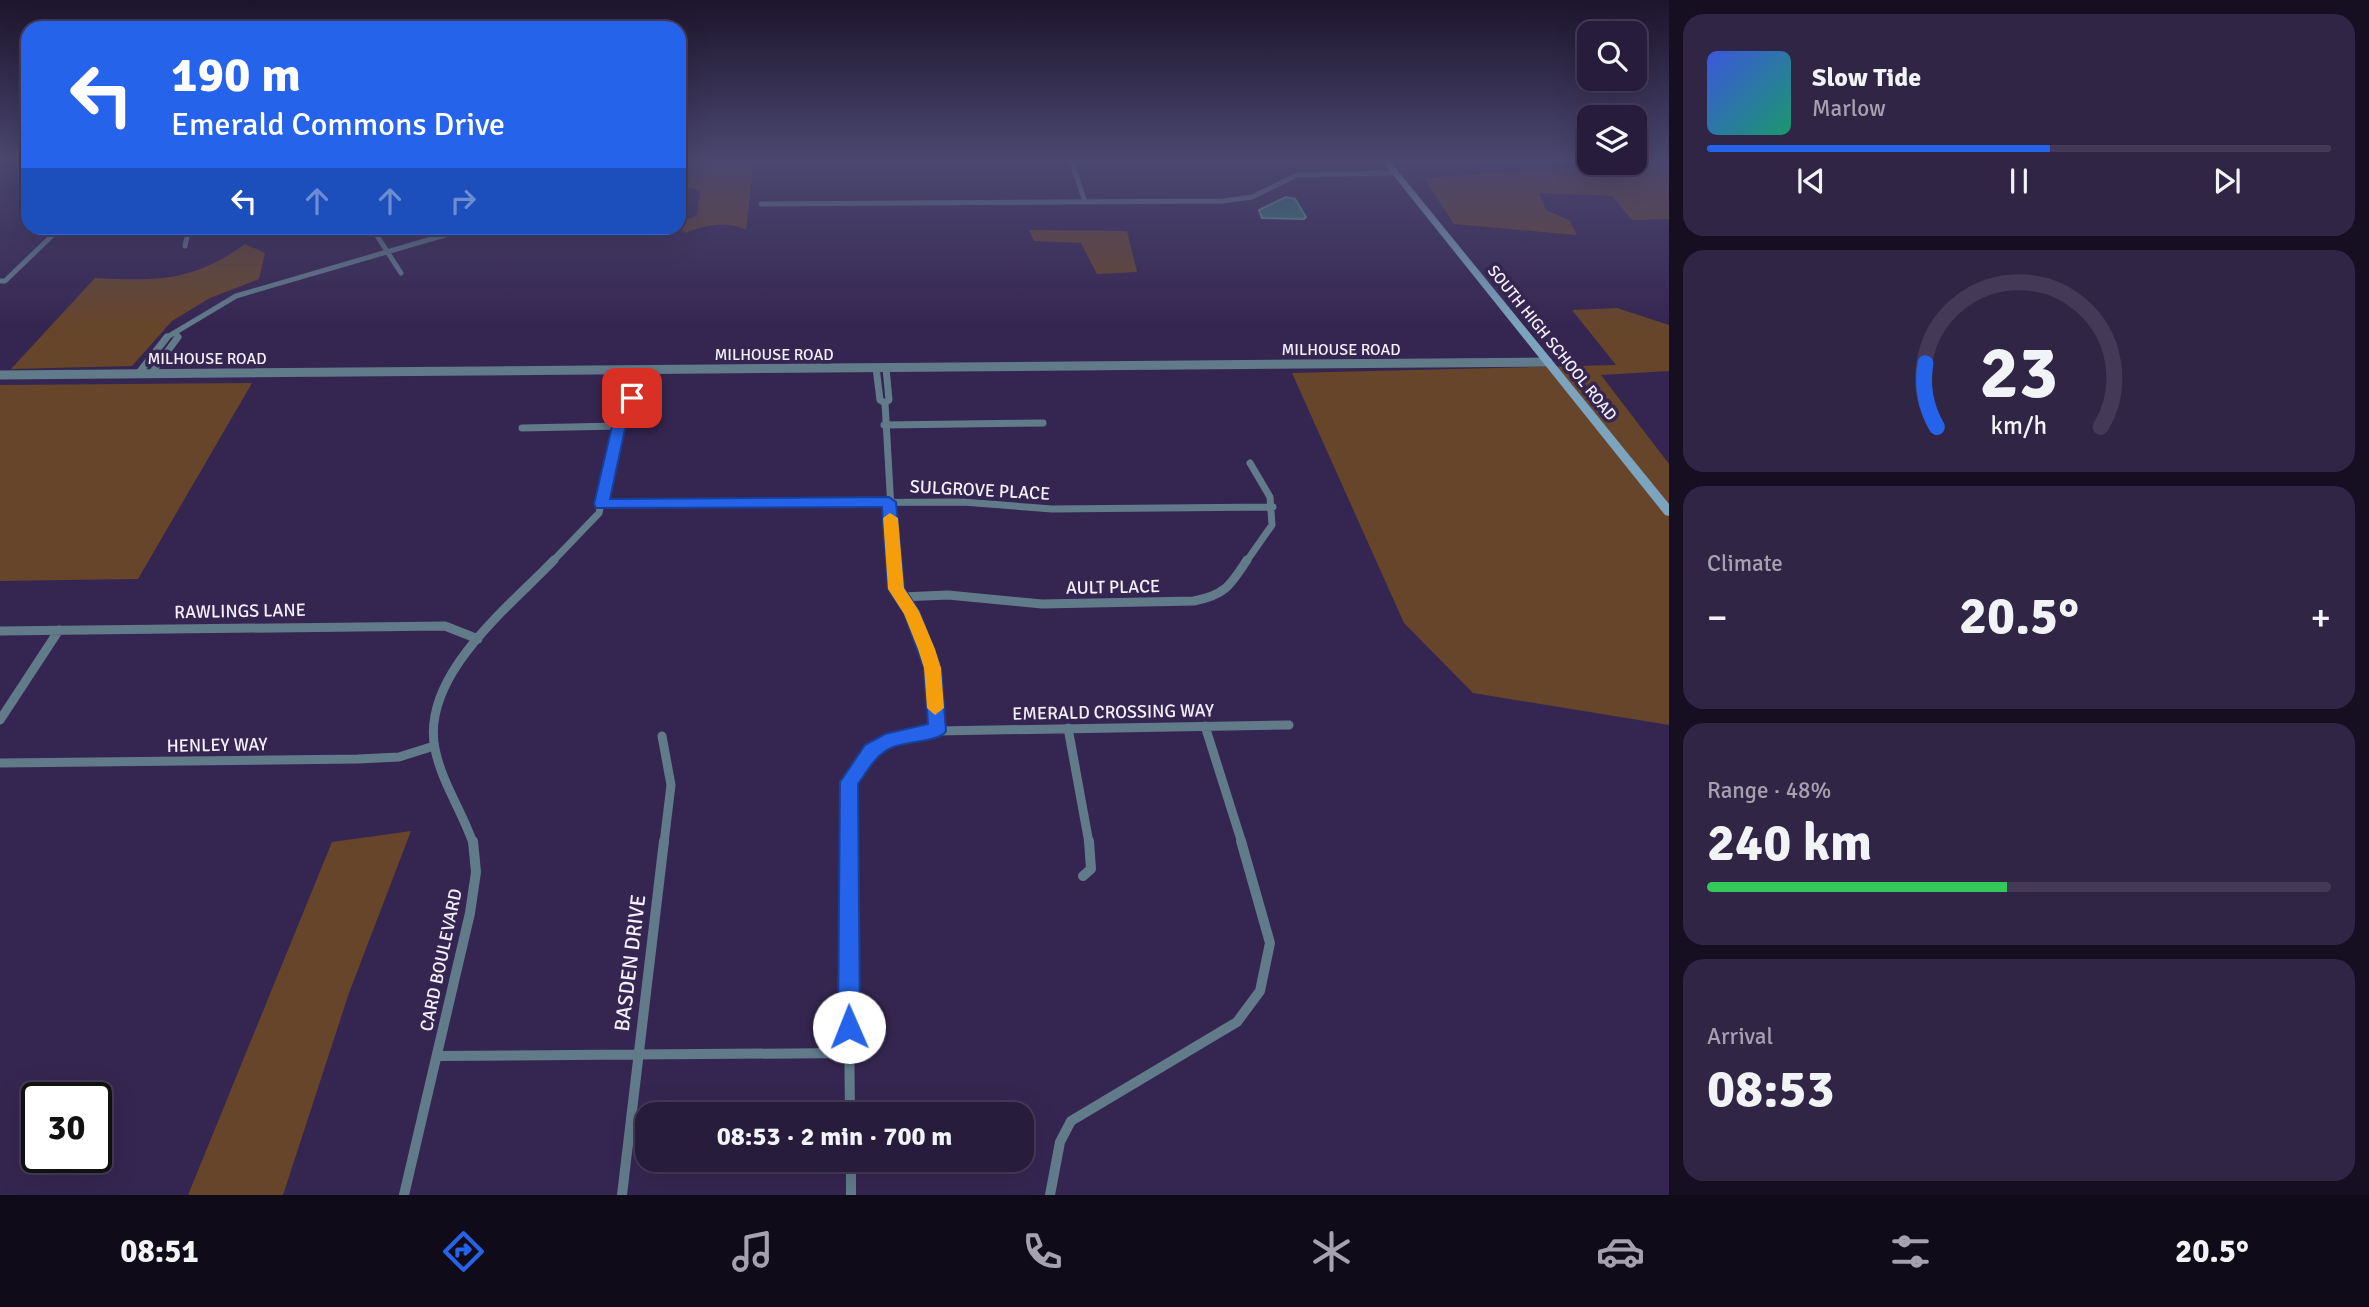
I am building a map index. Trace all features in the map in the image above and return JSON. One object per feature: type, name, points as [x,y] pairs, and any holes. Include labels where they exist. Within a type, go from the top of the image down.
[{"type":"main road","name":"SOUTH HIGH SCHOOL ROAD","points":[[1430,216],[1669,512]]},
{"type":"street","points":[[3,281],[52,235]]},
{"type":"street","points":[[186,246],[187,235]]},
{"type":"street","points":[[377,235],[401,273]]},
{"type":"street","points":[[138,374],[165,338],[218,305],[252,290],[445,235]]},
{"type":"street","points":[[151,374],[177,337],[177,331]]},
{"type":"street","name":"MILHOUSE ROAD","points":[[0,375],[1548,362]]},
{"type":"street","points":[[881,368],[889,400],[885,403],[884,425],[896,589],[911,611],[933,668],[937,731]]},
{"type":"street","name":"CARD BOULEVARD","points":[[619,424],[612,416],[623,370]]},
{"type":"street","name":"CARD BOULEVARD","points":[[404,1195],[439,1056],[476,872],[472,841],[445,783],[433,747],[438,704],[457,662],[599,513],[619,424],[629,415],[639,370]]},
{"type":"street","points":[[884,425],[1043,422]]},
{"type":"street","points":[[522,428],[619,424]]},
{"type":"street","points":[[1250,463],[1273,507]]},
{"type":"street","name":"SULGROVE PLACE","points":[[601,504],[963,502],[1052,509],[1273,507]]},
{"type":"street","name":"AULT PLACE","points":[[901,597],[948,595],[1042,604],[1194,601],[1216,597],[1229,587],[1257,551],[1272,525],[1273,507]]},
{"type":"street","name":"RAWLINGS LANE","points":[[0,631],[445,626],[478,639]]},
{"type":"street","points":[[0,720],[59,630]]},
{"type":"street","name":"EMERALD CROSSING WAY","points":[[850,1102],[849,782],[871,751],[885,742],[915,732],[1289,725]]},
{"type":"street","points":[[1050,1195],[1060,1142],[1071,1121],[1237,1022],[1260,991],[1270,943],[1263,910],[1206,726]]},
{"type":"street","points":[[1068,729],[1088,828],[1091,869],[1083,876]]},
{"type":"street","name":"BASDEN DRIVE","points":[[622,1195],[671,785],[662,736]]},
{"type":"street","name":"HENLEY WAY","points":[[0,763],[358,759],[399,757],[433,747]]},
{"type":"street","points":[[439,1056],[849,1053]]},
{"type":"street","points":[[851,1172],[851,1195]]},
{"type":"shaded area","points":[[695,216],[748,216],[746,230],[724,224],[686,233],[686,219]]},
{"type":"shaded area","points":[[1261,216],[1306,217],[1304,219],[1262,218]]},
{"type":"shaded area","points":[[1449,216],[1559,216],[1569,220],[1577,235],[1454,224]]},
{"type":"shaded area","points":[[1628,216],[1669,216],[1669,219],[1632,220]]},
{"type":"shaded area","points":[[1029,230],[1127,231],[1137,272],[1097,274],[1081,243],[1034,241]]},
{"type":"shaded area","points":[[245,244],[265,253],[259,279],[210,298],[172,321],[132,366],[11,369],[95,278],[156,279],[174,276],[208,266]]},
{"type":"shaded area","points":[[1617,308],[1669,325],[1669,371],[1601,375],[1669,464],[1669,725],[1473,693],[1404,623],[1292,373],[1616,365],[1572,310]]},
{"type":"shaded area","points":[[252,383],[138,579],[0,581],[0,385]]},
{"type":"shaded area","points":[[411,831],[349,993],[283,1195],[188,1195],[332,842]]},
{"type":"slow traffic","points":[[890,518],[896,589],[911,611],[927,649],[933,668],[935,708]]},
{"type":"route","points":[[632,398],[629,415],[620,422],[601,504],[889,502],[896,589],[911,611],[933,668],[937,731],[915,732],[885,742],[871,751],[849,782],[849,1027]]}]
